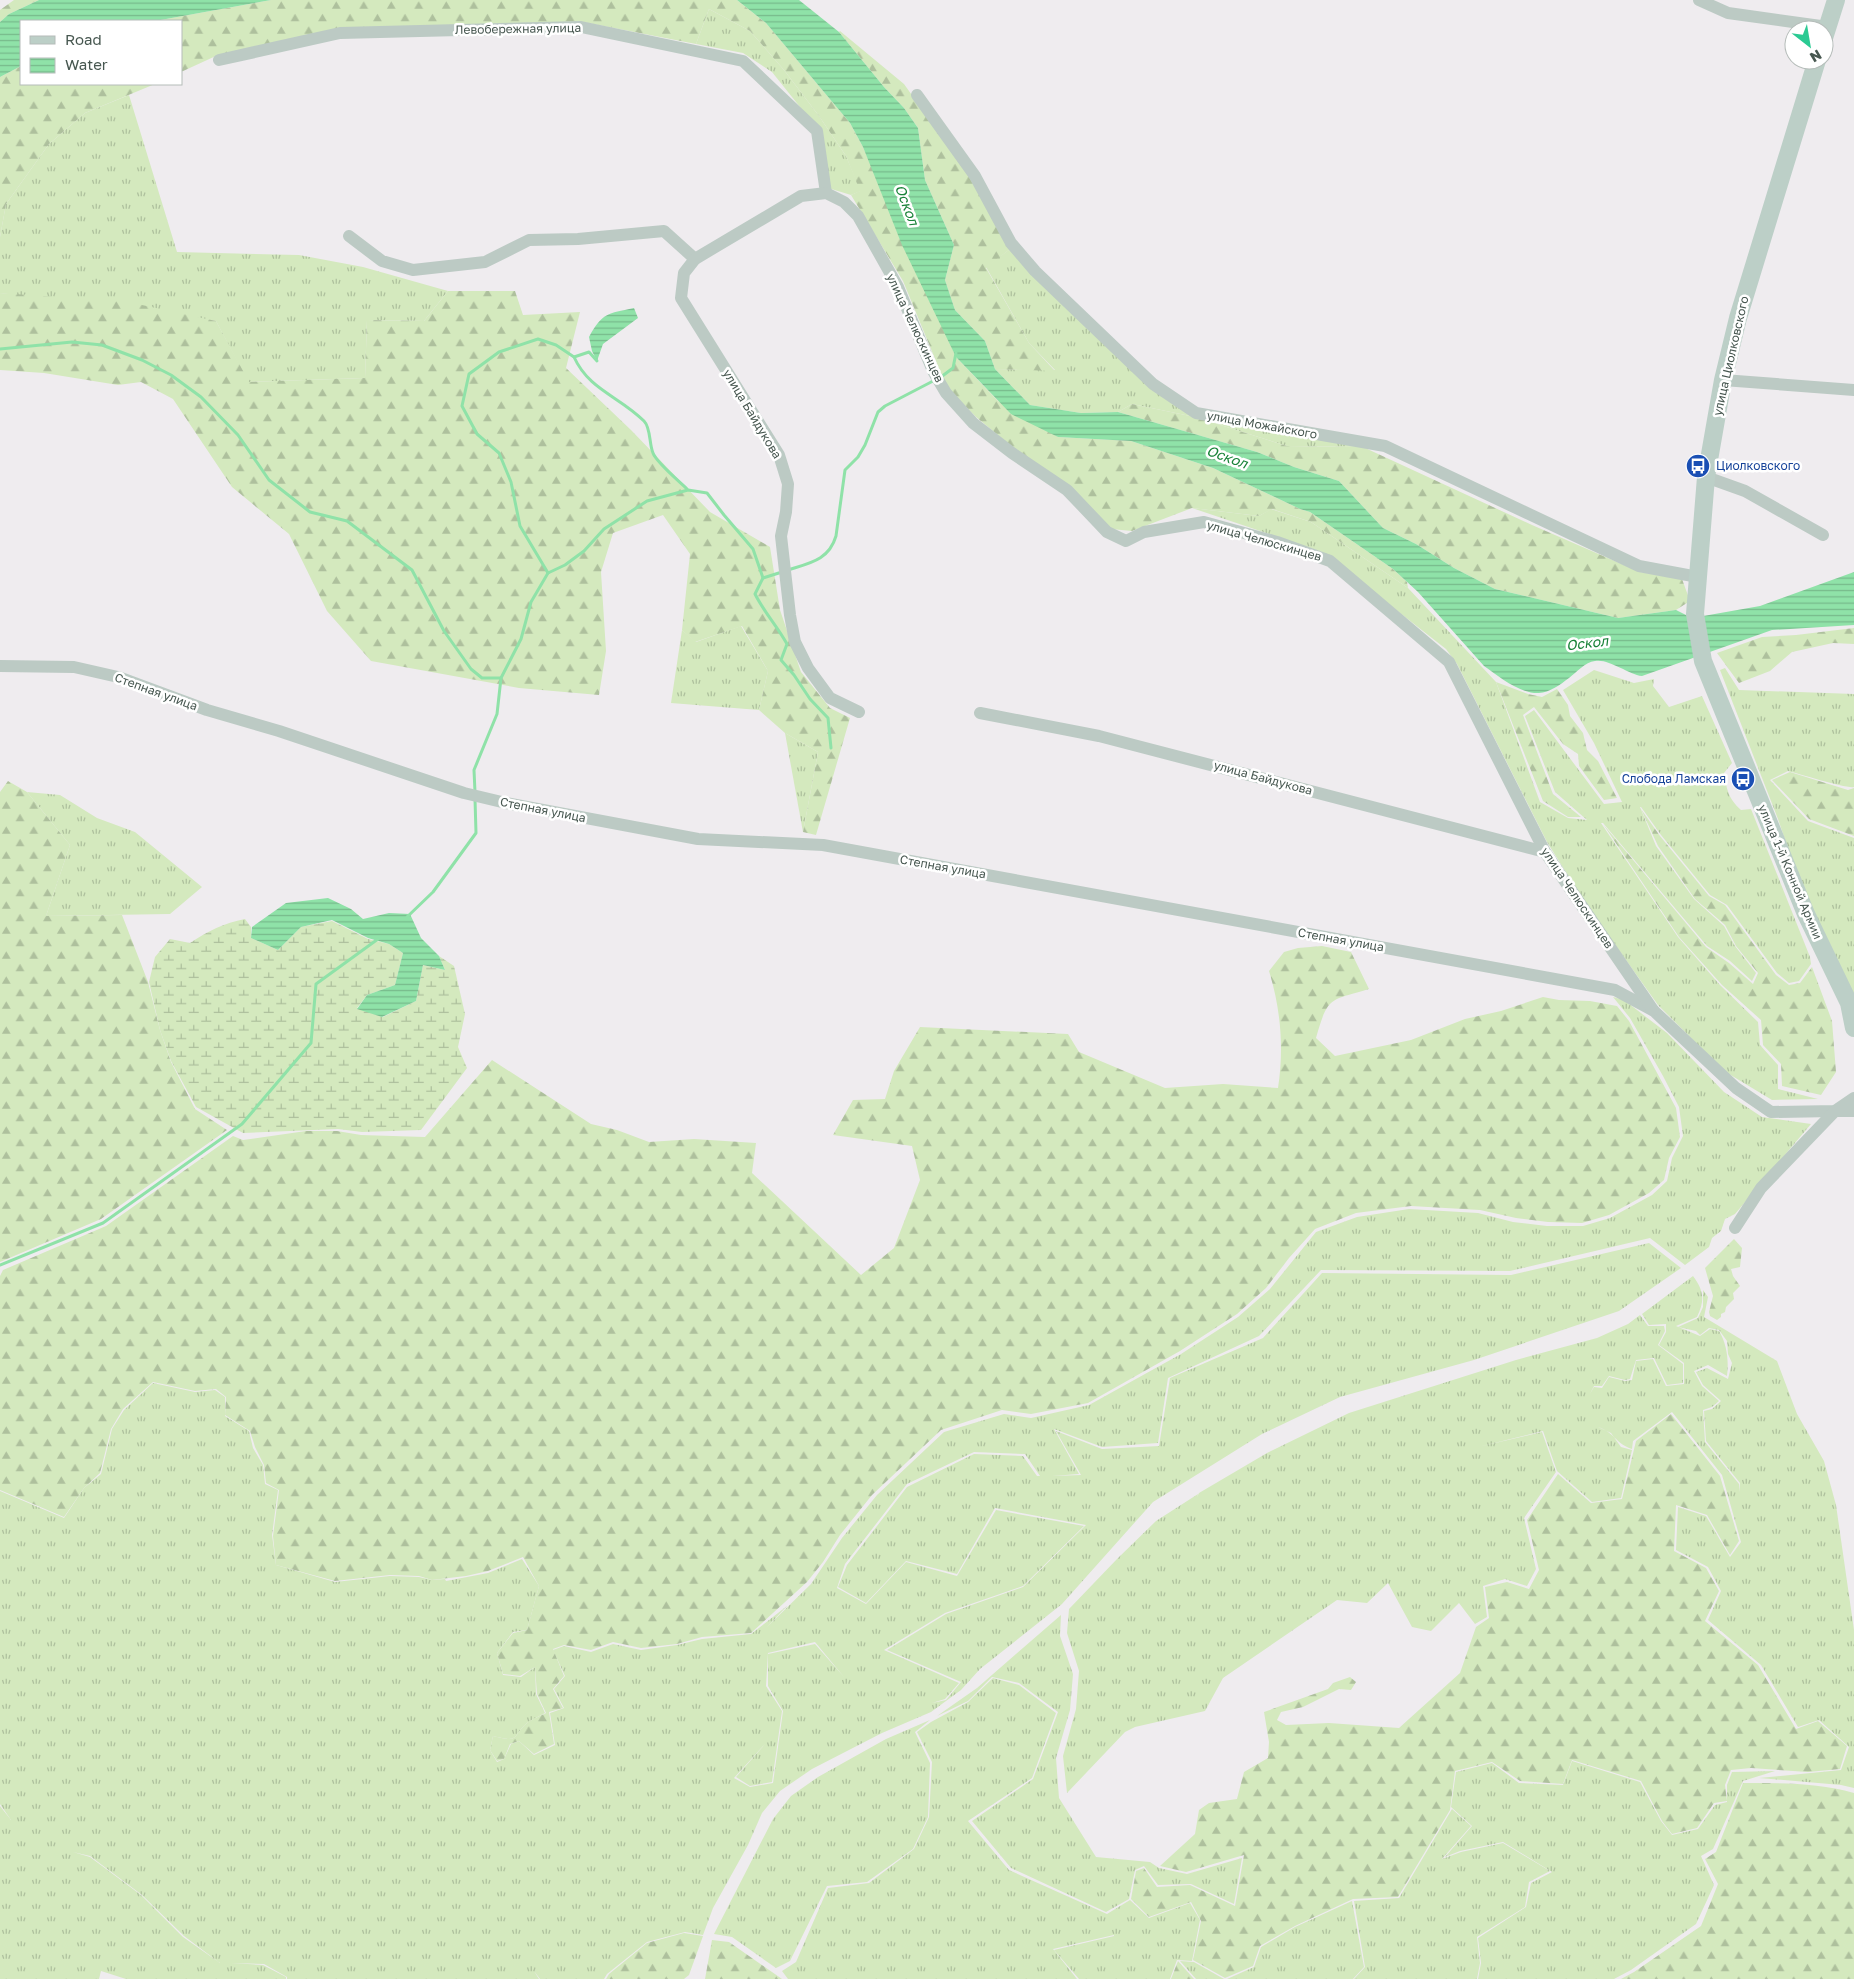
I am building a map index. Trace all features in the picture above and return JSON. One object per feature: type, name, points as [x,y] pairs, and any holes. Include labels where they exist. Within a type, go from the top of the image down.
[{"type":"main road","points":[[1830,20],[1836,0]]},
{"type":"main road","name":"улица Циолковского","points":[[1703,661],[1695,614],[1706,477],[1723,380],[1738,318],[1814,70]]},
{"type":"main road","name":"улица 1-й Конной Армии","points":[[1703,661],[1806,914],[1849,1003],[1854,1028]]},
{"type":"street","points":[[1699,0],[1728,13],[1784,24]]},
{"type":"street","name":"Левобережная улица","points":[[219,60],[340,33],[581,27],[743,61],[817,131],[826,193]]},
{"type":"street","name":"улица Можайского","points":[[917,95],[975,176],[994,215],[1017,250],[1035,271],[1153,384],[1196,414],[1385,446],[1639,566],[1698,577]]},
{"type":"street","points":[[349,236],[382,261],[413,270],[485,262],[529,240],[578,239],[664,231],[695,259],[733,239],[801,196],[826,193]]},
{"type":"street","name":"улица Челюскинцев","points":[[826,193],[844,202],[858,216],[898,287],[936,376],[946,393],[973,423],[1012,454],[1067,490],[1107,532],[1126,540],[1144,532],[1204,522],[1277,542],[1330,561],[1449,662],[1545,852],[1654,1011]]},
{"type":"street","name":"улица Байдукова","points":[[695,259],[684,273],[681,298],[779,455],[788,484],[786,512],[780,536],[795,642],[808,668],[830,698],[858,712]]},
{"type":"street","points":[[1723,380],[1854,390]]},
{"type":"street","points":[[1706,477],[1745,490],[1823,535]]},
{"type":"street","name":"Степная улица","points":[[0,666],[74,667],[118,677],[207,710],[279,731],[482,798],[698,839],[823,845],[1615,990],[1654,1011],[1736,1088],[1771,1112],[1854,1111]]},
{"type":"street","name":"улица Байдукова","points":[[980,713],[1099,736],[1545,852]]},
{"type":"street","points":[[1735,1228],[1761,1188],[1835,1111],[1854,1098]]},
{"type":"green space","points":[[14,0],[39,0],[9,14],[0,22],[0,10]]},
{"type":"green space","points":[[271,0],[737,0],[766,23],[850,123],[863,147],[956,357],[998,401],[1058,437],[1131,441],[1213,468],[1310,512],[1393,569],[1407,582],[1408,588],[1311,522],[1272,509],[1259,516],[1192,508],[1132,531],[1111,529],[976,417],[947,388],[903,281],[851,195],[860,191],[846,156],[784,70],[750,31],[709,9],[696,44],[583,22],[337,29],[218,55],[182,72],[182,20],[161,20]]},
{"type":"green space","points":[[709,9],[750,31],[784,70],[846,156],[861,191],[851,195],[828,188],[820,132],[772,72],[743,53],[696,44]]},
{"type":"green space","points":[[840,31],[904,84],[969,175],[1010,249],[986,268],[1029,343],[1055,371],[995,369],[985,341],[955,310],[945,280],[954,245],[925,180],[918,128],[904,108],[884,87]]},
{"type":"green space","points":[[20,67],[20,85],[153,85],[85,113],[49,144],[6,204],[0,237],[0,77]]},
{"type":"green space","points":[[129,95],[177,252],[299,255],[363,267],[448,291],[424,321],[367,320],[365,378],[248,382],[216,321],[0,293],[0,237],[6,204],[49,144],[85,113]]},
{"type":"green space","points":[[1010,249],[1195,417],[1132,404],[1118,412],[1081,413],[1030,405],[995,369],[1055,370],[1029,343],[986,267]]},
{"type":"green space","points":[[448,291],[515,291],[523,315],[580,312],[566,368],[631,430],[710,512],[770,547],[780,610],[801,672],[830,708],[850,718],[816,835],[803,832],[818,752],[785,733],[759,710],[768,671],[742,626],[695,642],[682,630],[690,554],[663,515],[613,533],[601,572],[606,651],[599,695],[519,688],[371,661],[327,611],[289,534],[232,487],[173,399],[141,382],[118,385],[44,373],[0,370],[0,293],[128,302],[216,321],[249,382],[365,378],[367,320],[424,321]]},
{"type":"green space","points":[[1132,404],[1195,417],[1287,446],[1363,447],[1532,525],[1640,572],[1682,579],[1690,601],[1676,610],[1618,618],[1495,589],[1454,568],[1416,544],[1383,528],[1339,481],[1294,467],[1257,452],[1118,412]]},
{"type":"green space","points":[[1195,417],[1363,447],[1287,446]]},
{"type":"green space","points":[[1192,508],[1259,516],[1271,509],[1311,522],[1408,588],[1496,682],[1540,802],[1568,818],[1587,820],[1555,792],[1525,716],[1534,710],[1604,804],[1622,802],[1594,743],[1563,690],[1594,670],[1634,683],[1654,679],[1653,686],[1669,707],[1702,696],[1732,763],[1724,773],[1729,793],[1733,802],[1741,810],[1751,809],[1810,957],[1811,964],[1799,981],[1789,983],[1777,973],[1727,905],[1710,895],[1661,835],[1641,807],[1656,846],[1694,899],[1724,926],[1735,946],[1756,973],[1752,981],[1730,961],[1707,946],[1603,823],[1601,823],[1678,937],[1720,985],[1758,1022],[1760,1045],[1778,1065],[1778,1089],[1818,1099],[1772,1100],[1724,1071],[1658,1005],[1586,904],[1547,842],[1457,664],[1446,649],[1322,552]]},
{"type":"green space","points":[[741,626],[768,671],[759,710],[671,703],[682,630],[696,642]]},
{"type":"green space","points":[[1854,628],[1854,644],[1833,643],[1792,652],[1770,671],[1739,683],[1717,653],[1762,637]]},
{"type":"green space","points":[[1725,668],[1739,690],[1854,694],[1854,787],[1833,784],[1788,771],[1770,780],[1808,821],[1854,838],[1854,1002],[1796,872],[1778,819],[1720,670]]},
{"type":"green space","points":[[1496,682],[1542,697],[1557,689],[1568,705],[1570,716],[1583,733],[1587,750],[1598,761],[1617,798],[1604,800],[1579,766],[1578,754],[1563,744],[1534,707],[1523,715],[1553,794],[1581,817],[1568,817],[1543,801]]},
{"type":"green space","points":[[785,733],[818,752],[803,832]]},
{"type":"green space","points":[[1790,772],[1848,790],[1854,788],[1854,836],[1809,819],[1772,780]]},
{"type":"green space","points":[[8,781],[27,792],[70,845],[46,916],[122,915],[148,982],[160,1030],[171,1062],[195,1109],[227,1130],[101,1219],[0,1262],[0,792]]},
{"type":"green space","points":[[27,792],[60,795],[97,818],[135,832],[202,887],[170,914],[46,916],[70,845]]},
{"type":"green space","points":[[1641,809],[1660,836],[1709,896],[1725,905],[1776,975],[1789,985],[1800,983],[1812,967],[1832,1021],[1836,1072],[1821,1095],[1782,1086],[1781,1064],[1763,1045],[1761,1020],[1722,985],[1679,937],[1603,824],[1706,947],[1729,963],[1753,984],[1758,973],[1736,946],[1725,925],[1695,899],[1658,846]]},
{"type":"green space","points":[[245,919],[251,927],[251,938],[278,950],[301,927],[332,921],[368,939],[389,944],[403,953],[395,985],[367,995],[357,1008],[383,1017],[416,1001],[423,965],[445,970],[439,956],[454,966],[465,1014],[458,1047],[467,1068],[421,1130],[362,1132],[338,1129],[243,1133],[196,1107],[171,1061],[160,1030],[149,982],[155,957],[170,939],[190,943],[216,928]]},
{"type":"green space","points":[[1322,946],[1351,952],[1369,989],[1338,999],[1327,1007],[1316,1038],[1335,1056],[1411,1040],[1465,1019],[1501,1011],[1543,997],[1559,1000],[1590,1001],[1617,1006],[1629,1021],[1676,1108],[1680,1137],[1669,1158],[1664,1180],[1649,1193],[1609,1215],[1582,1223],[1548,1222],[1516,1218],[1480,1210],[1411,1206],[1356,1213],[1315,1229],[1266,1288],[1237,1314],[1180,1351],[1088,1403],[1031,1414],[1002,1410],[941,1430],[872,1495],[840,1535],[823,1562],[807,1582],[751,1633],[702,1637],[677,1644],[641,1648],[613,1642],[591,1650],[564,1645],[553,1649],[564,1676],[553,1689],[563,1708],[549,1712],[554,1744],[534,1754],[519,1741],[510,1744],[504,1759],[497,1761],[490,1750],[493,1736],[512,1739],[527,1723],[546,1713],[537,1694],[535,1667],[520,1676],[503,1674],[497,1653],[513,1633],[527,1630],[539,1586],[523,1557],[488,1571],[432,1580],[419,1576],[390,1575],[335,1581],[276,1565],[273,1536],[279,1490],[266,1483],[264,1465],[250,1431],[225,1415],[226,1397],[216,1389],[195,1391],[153,1382],[123,1409],[111,1429],[100,1473],[84,1488],[64,1517],[0,1490],[0,1276],[3,1270],[106,1226],[233,1136],[243,1140],[306,1131],[337,1131],[361,1135],[425,1137],[492,1060],[591,1124],[617,1130],[649,1142],[694,1139],[756,1143],[752,1173],[861,1275],[894,1248],[920,1180],[912,1146],[833,1135],[853,1100],[885,1099],[894,1071],[920,1027],[1068,1034],[1079,1052],[1165,1088],[1223,1084],[1278,1088],[1281,1059],[1279,1015],[1269,971],[1284,952],[1298,948]]},
{"type":"green space","points":[[1613,997],[1624,1000],[1667,1033],[1724,1092],[1762,1117],[1811,1124],[1735,1214],[1725,1219],[1721,1231],[1712,1238],[1709,1247],[1685,1265],[1650,1238],[1510,1271],[1321,1270],[1259,1336],[1168,1378],[1158,1443],[1102,1447],[1054,1429],[1079,1474],[1052,1476],[1081,1475],[1056,1431],[1102,1449],[1159,1446],[1170,1378],[1263,1338],[1322,1273],[1511,1275],[1649,1243],[1681,1268],[1619,1311],[1474,1360],[1340,1397],[1262,1434],[1153,1502],[1062,1604],[980,1669],[961,1690],[931,1712],[882,1733],[812,1769],[780,1791],[762,1813],[748,1845],[713,1908],[703,1935],[685,1932],[647,1942],[607,1974],[604,1979],[540,1979],[534,1971],[539,1979],[287,1979],[287,1977],[264,1964],[231,1963],[263,1965],[286,1977],[286,1979],[126,1979],[101,1971],[99,1979],[0,1979],[0,1806],[11,1820],[0,1804],[0,1491],[64,1518],[84,1488],[101,1474],[112,1429],[124,1410],[153,1383],[195,1392],[215,1390],[225,1397],[225,1416],[249,1431],[253,1448],[263,1465],[265,1484],[278,1490],[272,1535],[276,1565],[335,1582],[390,1576],[419,1577],[432,1580],[445,1579],[446,1581],[488,1573],[522,1559],[539,1586],[527,1630],[513,1632],[497,1653],[503,1675],[521,1677],[535,1667],[536,1694],[545,1713],[527,1723],[512,1739],[493,1736],[490,1750],[497,1762],[504,1759],[511,1744],[519,1741],[534,1755],[555,1745],[550,1713],[564,1708],[554,1689],[565,1676],[553,1650],[564,1646],[591,1652],[613,1644],[641,1650],[702,1639],[751,1634],[787,1606],[767,1627],[811,1584],[842,1538],[877,1495],[944,1432],[1004,1414],[1031,1418],[1089,1405],[1181,1354],[1238,1317],[1270,1289],[1316,1232],[1357,1217],[1409,1209],[1478,1213],[1513,1222],[1547,1226],[1583,1226],[1610,1218],[1652,1195],[1667,1181],[1672,1158],[1683,1136],[1679,1107],[1630,1018]],"holes":[[[974,1452],[1025,1454],[1040,1476],[1037,1476],[1023,1456],[974,1454],[907,1487],[847,1565],[838,1587],[866,1603],[906,1561],[957,1574],[995,1508],[1086,1525],[1023,1587],[946,1614],[887,1650],[961,1682],[946,1700],[932,1703],[945,1699],[959,1683],[884,1650],[945,1613],[1023,1586],[1084,1526],[996,1510],[957,1576],[906,1562],[866,1604],[837,1588],[845,1564],[907,1484]],[[815,1642],[844,1677],[815,1644],[768,1654],[768,1686],[783,1711],[773,1783],[750,1787],[734,1778],[765,1744],[736,1777],[750,1786],[772,1782],[782,1711],[766,1686],[768,1653]],[[73,1852],[90,1856],[142,1895],[184,1936],[220,1963],[183,1937],[141,1895],[90,1857]]]},
{"type":"green space","points":[[1734,1239],[1742,1248],[1740,1267],[1731,1269],[1733,1276],[1740,1286],[1733,1293],[1734,1299],[1717,1320],[1710,1316],[1709,1312],[1713,1296],[1705,1268]]},
{"type":"green space","points":[[1693,1276],[1702,1296],[1700,1311],[1697,1317],[1676,1326],[1678,1327],[1698,1318],[1703,1307],[1703,1290],[1708,1297],[1704,1317],[1777,1361],[1797,1414],[1824,1461],[1836,1505],[1854,1630],[1854,1788],[1841,1785],[1759,1778],[1841,1770],[1849,1747],[1819,1720],[1798,1727],[1761,1665],[1708,1620],[1721,1591],[1708,1567],[1676,1550],[1678,1507],[1706,1516],[1730,1557],[1741,1542],[1722,1475],[1672,1412],[1633,1441],[1632,1449],[1614,1437],[1621,1447],[1632,1450],[1621,1498],[1592,1502],[1557,1471],[1543,1431],[1478,1447],[1542,1432],[1556,1472],[1524,1518],[1536,1569],[1527,1586],[1505,1579],[1483,1586],[1487,1617],[1475,1624],[1459,1603],[1431,1631],[1412,1627],[1388,1583],[1367,1603],[1337,1600],[1223,1678],[1205,1711],[1135,1727],[1125,1732],[1067,1793],[1063,1756],[1076,1709],[1079,1671],[1067,1633],[1069,1609],[1156,1521],[1267,1453],[1349,1413],[1516,1360],[1597,1338],[1628,1324],[1640,1315],[1648,1326],[1664,1326],[1665,1331],[1658,1345],[1683,1364],[1683,1383],[1667,1385],[1654,1358],[1636,1360],[1630,1379],[1625,1380],[1609,1376],[1602,1386],[1594,1386],[1590,1394],[1594,1387],[1602,1388],[1609,1377],[1625,1381],[1632,1380],[1636,1361],[1653,1359],[1666,1386],[1684,1384],[1684,1363],[1659,1345],[1666,1332],[1666,1324],[1649,1325],[1642,1314]],"holes":[[[1679,1327],[1696,1331],[1700,1335],[1709,1328],[1719,1330],[1727,1341],[1728,1354],[1732,1363],[1728,1379],[1707,1368],[1696,1372],[1703,1385],[1721,1401],[1712,1409],[1704,1411],[1706,1441],[1740,1483],[1739,1492],[1739,1484],[1705,1442],[1703,1410],[1712,1407],[1719,1401],[1702,1386],[1694,1371],[1708,1365],[1727,1376],[1728,1364],[1724,1341],[1719,1331],[1710,1329],[1700,1336]]]},
{"type":"green space","points":[[1671,1414],[1720,1476],[1739,1541],[1730,1555],[1707,1515],[1676,1505],[1674,1551],[1706,1568],[1719,1591],[1705,1621],[1758,1665],[1796,1729],[1818,1721],[1847,1746],[1840,1769],[1808,1772],[1751,1768],[1731,1770],[1725,1785],[1727,1801],[1714,1803],[1697,1828],[1672,1834],[1662,1821],[1641,1781],[1572,1760],[1563,1784],[1520,1781],[1492,1762],[1455,1771],[1450,1810],[1398,1897],[1353,1899],[1295,1926],[1260,1946],[1253,1966],[1225,1978],[1193,1960],[1201,1921],[1191,1902],[1149,1917],[1131,1899],[1136,1871],[1144,1868],[1157,1887],[1190,1885],[1235,1906],[1244,1855],[1186,1872],[1160,1866],[1195,1834],[1199,1810],[1209,1803],[1237,1799],[1244,1772],[1268,1758],[1269,1742],[1264,1712],[1328,1689],[1333,1683],[1350,1677],[1356,1682],[1351,1690],[1339,1689],[1303,1707],[1281,1712],[1277,1720],[1286,1725],[1329,1723],[1399,1728],[1460,1673],[1476,1627],[1489,1618],[1485,1587],[1507,1582],[1529,1589],[1539,1570],[1527,1520],[1558,1474],[1591,1503],[1622,1499],[1636,1441]]},
{"type":"green space","points":[[1061,1615],[1060,1636],[1073,1674],[1070,1710],[1056,1758],[1059,1798],[1096,1857],[1150,1862],[1159,1868],[1187,1874],[1242,1858],[1234,1904],[1191,1884],[1158,1885],[1144,1866],[1135,1870],[1129,1899],[1106,1912],[1011,1868],[972,1821],[1033,1779],[1058,1712],[1019,1683],[992,1677],[968,1701],[937,1716],[977,1688]]},
{"type":"green space","points":[[993,1678],[1019,1685],[1056,1713],[1032,1778],[968,1821],[1009,1870],[1107,1914],[1130,1900],[1149,1918],[1190,1903],[1200,1920],[1192,1961],[1177,1960],[1170,1979],[1079,1979],[1054,1950],[1114,1935],[1053,1949],[1077,1979],[788,1979],[782,1971],[796,1962],[828,1888],[869,1883],[914,1849],[929,1817],[932,1762],[917,1732],[931,1722],[968,1702]]},
{"type":"green space","points":[[930,1720],[915,1732],[930,1763],[928,1817],[913,1849],[867,1882],[827,1886],[790,1961],[776,1968],[732,1937],[714,1934],[773,1819],[791,1796],[818,1777],[886,1739]]},
{"type":"green space","points":[[1572,1761],[1640,1782],[1661,1821],[1672,1835],[1698,1829],[1715,1805],[1727,1802],[1727,1785],[1732,1772],[1775,1771],[1743,1781],[1713,1849],[1701,1856],[1714,1885],[1696,1924],[1631,1970],[1614,1979],[1478,1979],[1481,1963],[1478,1938],[1526,1907],[1531,1883],[1552,1872],[1503,1842],[1460,1851],[1445,1857],[1472,1826],[1451,1807],[1456,1772],[1492,1763],[1519,1783],[1563,1785]]},
{"type":"green space","points":[[1743,1783],[1813,1785],[1854,1793],[1854,1979],[1621,1979],[1701,1926],[1718,1884],[1705,1859],[1716,1852]]},
{"type":"green space","points":[[1452,1809],[1471,1826],[1442,1859],[1461,1852],[1503,1843],[1550,1871],[1529,1882],[1525,1907],[1477,1937],[1480,1963],[1477,1979],[1354,1979],[1365,1967],[1354,1901],[1399,1898]]},
{"type":"green space","points":[[1352,1901],[1364,1967],[1353,1979],[1227,1979],[1254,1967],[1261,1947],[1295,1927]]},
{"type":"green space","points":[[684,1933],[703,1936],[689,1975],[684,1979],[606,1979],[609,1974],[647,1943]]},
{"type":"green space","points":[[712,1940],[729,1942],[782,1979],[705,1979]]},
{"type":"green space","points":[[1178,1961],[1194,1979],[1171,1979]]},
{"type":"green space","points":[[1180,1961],[1194,1962],[1224,1979],[1196,1979]]},
{"type":"water","points":[[39,0],[271,0],[161,20],[20,20],[20,67],[0,77],[0,22],[9,14]]},
{"type":"water","name":"Оскол","points":[[737,0],[799,0],[839,32],[884,87],[904,108],[918,128],[925,180],[954,245],[945,280],[955,310],[985,341],[995,369],[1030,405],[1081,413],[1118,412],[1257,452],[1294,467],[1339,481],[1383,528],[1416,544],[1454,568],[1495,589],[1618,618],[1676,610],[1692,618],[1760,606],[1854,572],[1854,625],[1772,630],[1642,676],[1606,662],[1595,661],[1584,665],[1551,690],[1543,693],[1524,691],[1484,666],[1418,592],[1393,569],[1310,512],[1213,468],[1131,441],[1058,437],[1011,414],[956,357],[902,245],[863,147],[850,123],[766,23]]},
{"type":"water","points":[[634,308],[638,318],[603,344],[597,361],[592,351],[589,337],[598,323],[607,315]]},
{"type":"water","points":[[328,898],[351,909],[363,919],[389,913],[410,914],[421,938],[439,956],[445,970],[423,965],[416,1001],[382,1017],[357,1009],[367,995],[395,985],[403,953],[389,944],[368,938],[332,920],[301,927],[278,950],[251,938],[252,927],[286,903]]},
{"type":"waterway","points":[[548,573],[520,526],[511,482],[499,453],[477,434],[462,406],[469,374],[499,352],[538,339],[556,345],[574,357]]},
{"type":"waterway","points":[[0,349],[72,342],[102,345],[142,360],[171,375],[201,397],[238,435],[269,480],[310,512],[347,521],[412,570],[444,631],[471,669],[482,678],[501,678]]},
{"type":"waterway","points":[[597,361],[589,352],[574,357],[580,368],[596,385],[644,421],[648,428],[655,457],[687,489]]},
{"type":"waterway","points":[[941,377],[953,368],[956,353]]},
{"type":"waterway","points":[[788,570],[818,559],[833,544],[836,536],[845,470],[858,457],[865,445],[878,412],[885,406],[935,380]]},
{"type":"waterway","points":[[475,792],[474,770],[497,714],[501,678],[521,639],[531,602],[548,573],[565,565],[584,551],[604,529],[647,501],[688,490],[707,493],[753,549],[763,578]]},
{"type":"waterway","points":[[782,572],[763,578],[755,594],[787,644],[781,660],[810,699],[828,718],[831,748]]},
{"type":"waterway","points":[[407,917],[433,892],[476,833],[475,799]]},
{"type":"waterway","points":[[0,1265],[103,1223],[242,1124],[311,1043],[316,984],[378,939]]},
{"type":"place","name":"Циолковского","points":[[1698,466]]},
{"type":"place","name":"Слобода Ламская","points":[[1743,779]]}]
